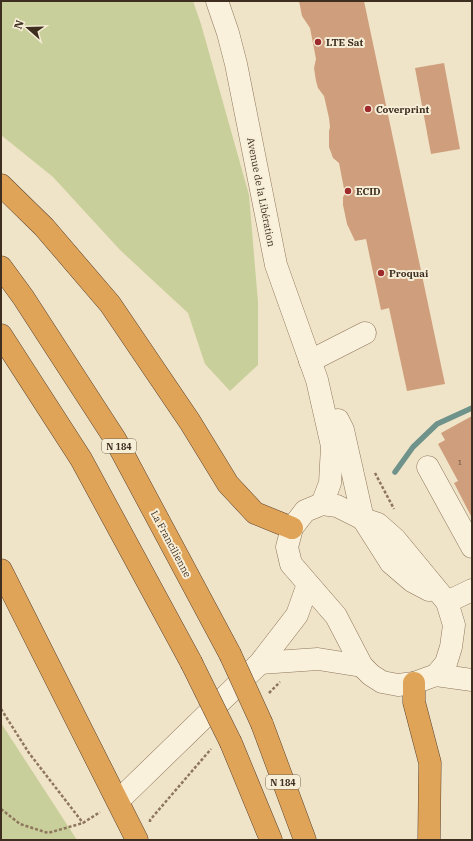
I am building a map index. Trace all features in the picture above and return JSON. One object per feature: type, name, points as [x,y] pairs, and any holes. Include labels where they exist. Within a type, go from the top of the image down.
[{"type":"highway","points":[[1,185],[44,227],[110,304],[190,422],[228,484],[255,513],[292,528]]},
{"type":"highway","name":"La Francilienne","points":[[1,267],[23,297],[115,439],[230,654],[262,724],[305,840]]},
{"type":"highway","points":[[1,335],[81,458],[191,662],[223,745],[271,840]]},
{"type":"highway","points":[[1,570],[118,801],[143,832]]},
{"type":"highway","points":[[414,683],[414,702],[430,763],[429,840]]},
{"type":"street","name":"Avenue de la Libération","points":[[217,1],[228,33],[236,64],[276,265],[314,371],[332,446],[330,483],[322,504]]},
{"type":"street","points":[[314,371],[365,333]]},
{"type":"street","name":"Avenue de la Libération","points":[[314,371],[344,430],[363,519]]},
{"type":"street","points":[[428,468],[472,546]]},
{"type":"street","points":[[436,676],[446,663],[451,647],[454,625],[447,602],[431,590],[412,581],[391,563],[363,519],[338,506],[322,504],[305,511],[292,528],[287,547],[292,564],[336,616],[362,666],[371,675],[382,682],[398,685],[414,683],[436,676],[472,680]]},
{"type":"street","points":[[118,801],[260,663],[297,615],[308,584]]},
{"type":"street","points":[[447,602],[472,590]]},
{"type":"street","points":[[451,647],[472,672]]},
{"type":"street","points":[[260,663],[318,659],[362,666]]},
{"type":"path","points":[[374,470],[395,511]]},
{"type":"path","points":[[264,697],[281,681]]},
{"type":"path","points":[[1,709],[29,753],[83,823]]},
{"type":"path","points":[[143,832],[150,820],[204,757],[223,745]]},
{"type":"path","points":[[1,809],[20,824],[48,833],[83,823],[118,801]]},
{"type":"green space","points":[[1,1],[193,1],[201,24],[249,195],[258,302],[258,365],[230,391],[205,364],[188,313],[120,250],[53,177],[1,135]]},
{"type":"green space","points":[[1,723],[77,840],[1,840]]},
{"type":"building","points":[[299,1],[364,1],[445,384],[407,391],[389,308],[381,310],[366,239],[355,241],[347,224],[343,205],[343,197],[345,194],[339,163],[333,158],[329,147],[329,118],[324,96],[318,88],[316,81],[314,68],[316,59],[310,28],[302,16]]},
{"type":"building","points":[[444,63],[460,149],[431,154],[415,68]]},
{"type":"building","points":[[472,416],[472,518],[454,483],[458,481],[438,444],[445,440],[441,433]]},
{"type":"waterway","points":[[395,472],[413,447],[437,424],[472,408]]},
{"type":"place","name":"LTE Sat","points":[[318,42]]},
{"type":"place","name":"Coverprint","points":[[368,109]]},
{"type":"place","name":"ECID","points":[[348,191]]},
{"type":"place","name":"Proquai","points":[[381,273]]}]
